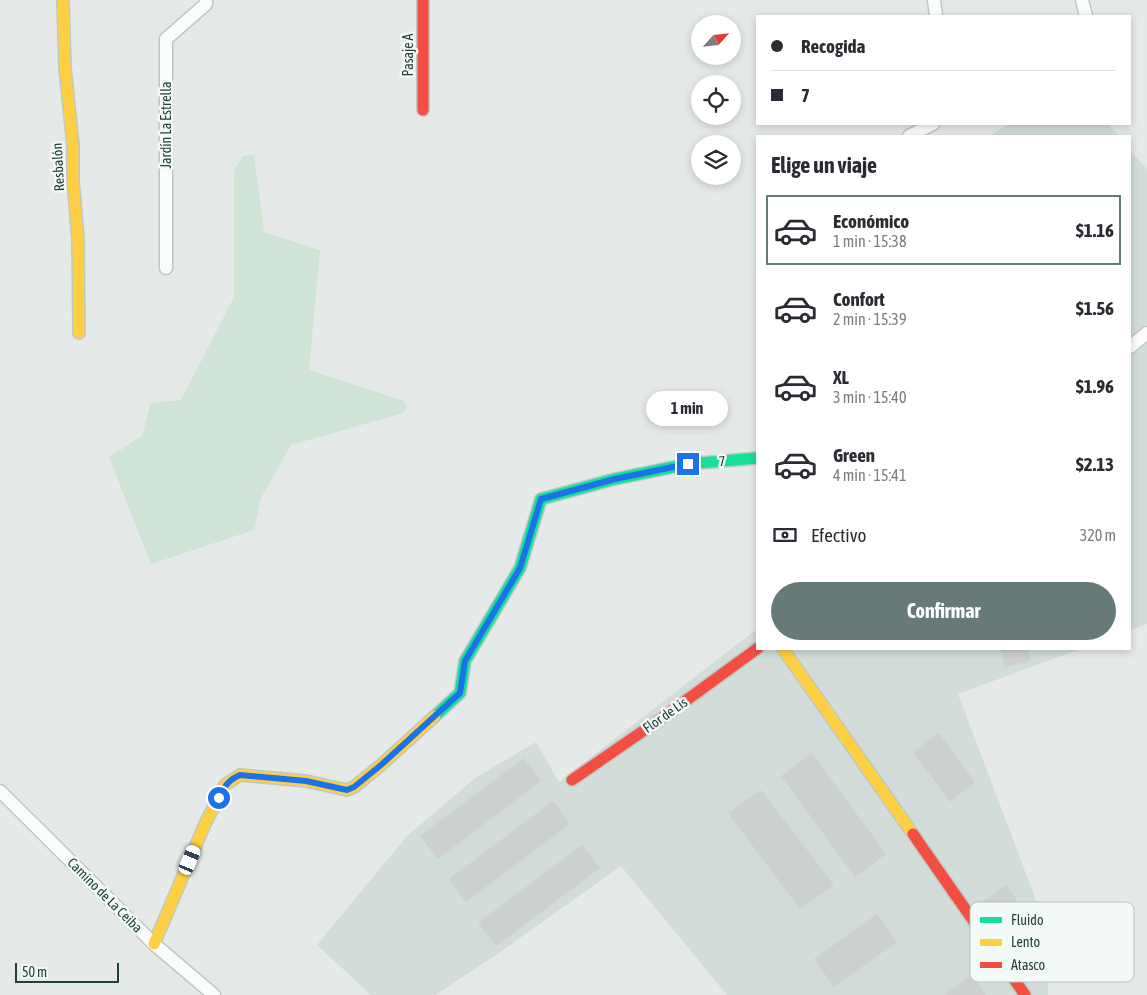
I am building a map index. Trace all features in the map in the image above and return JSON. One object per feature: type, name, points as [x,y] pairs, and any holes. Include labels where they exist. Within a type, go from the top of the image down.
[{"type":"street","name":"Resbalón","points":[[63,0],[65,68],[73,145],[73,181],[78,239],[79,333]]},
{"type":"street","name":"Jardín La Estrella","points":[[166,268],[166,39],[206,4],[206,0]]},
{"type":"street","name":"Pasaje A","points":[[423,0],[423,110]]},
{"type":"street","points":[[934,0],[936,15]]},
{"type":"street","points":[[1082,0],[1086,15]]},
{"type":"street","points":[[911,135],[931,125]]},
{"type":"street","points":[[1131,346],[1147,333]]},
{"type":"street","name":"7","points":[[154,944],[205,824],[225,785],[232,778],[240,775],[306,781],[347,790],[354,787],[381,765],[460,693],[465,661],[520,568],[541,499],[615,479],[688,464],[756,458]]},
{"type":"street","name":"Flor de Lis","points":[[572,780],[662,718],[756,649]]},
{"type":"street","points":[[784,650],[970,916]]},
{"type":"street","name":"Camino de La Ceiba","points":[[0,791],[154,944],[214,995]]},
{"type":"street","points":[[1016,982],[1025,995]]},
{"type":"shaded area","points":[[1006,125],[1109,125],[1118,135],[992,135]]},
{"type":"shaded area","points":[[1131,151],[1147,169],[1147,624],[1131,630]]},
{"type":"shaded area","points":[[756,630],[756,650],[1077,650],[958,694],[1037,902],[970,902],[970,982],[1048,982],[1048,995],[727,995],[621,866],[496,955],[435,995],[371,995],[317,945],[406,837],[475,778],[536,742],[559,782]]},
{"type":"green space","points":[[254,155],[264,232],[320,250],[309,370],[404,401],[407,408],[403,413],[291,445],[261,498],[254,530],[151,564],[109,457],[142,436],[151,403],[181,400],[234,297],[234,170],[243,156]]},
{"type":"building","points":[[1000,650],[1028,650],[1031,661],[1005,667]]},
{"type":"building","points":[[939,733],[975,782],[950,802],[913,752]]},
{"type":"building","points":[[812,753],[886,854],[855,877],[781,776]]},
{"type":"building","points":[[524,758],[541,781],[438,859],[420,836]]},
{"type":"building","points":[[761,790],[834,885],[800,909],[728,813]]},
{"type":"building","points":[[553,801],[570,824],[466,902],[449,879]]},
{"type":"building","points":[[582,845],[600,868],[496,946],[478,923]]},
{"type":"building","points":[[1006,885],[1019,902],[983,902]]},
{"type":"building","points":[[877,914],[897,942],[834,987],[814,959]]},
{"type":"building","points":[[970,976],[970,982],[977,982],[986,995],[944,995]]},
{"type":"traffic: fast","points":[[435,716],[460,693],[465,661],[520,568],[541,499],[615,479],[688,464],[756,458]]},
{"type":"traffic: slow","points":[[63,0],[65,68],[73,145],[73,181],[78,239],[79,333]]},
{"type":"traffic: slow","points":[[784,650],[913,834]]},
{"type":"traffic: slow","points":[[154,944],[205,824],[225,785],[240,775],[306,781],[347,790],[354,787],[381,765],[435,716]]},
{"type":"traffic: jam","points":[[423,0],[423,110]]},
{"type":"traffic: jam","points":[[572,780],[662,718],[756,649]]},
{"type":"traffic: jam","points":[[913,834],[970,916]]},
{"type":"traffic: jam","points":[[1016,982],[1025,995]]},
{"type":"route","points":[[219,798],[225,785],[232,778],[240,775],[306,781],[347,790],[354,787],[460,693],[465,661],[520,568],[541,499],[615,479],[688,464]]}]
